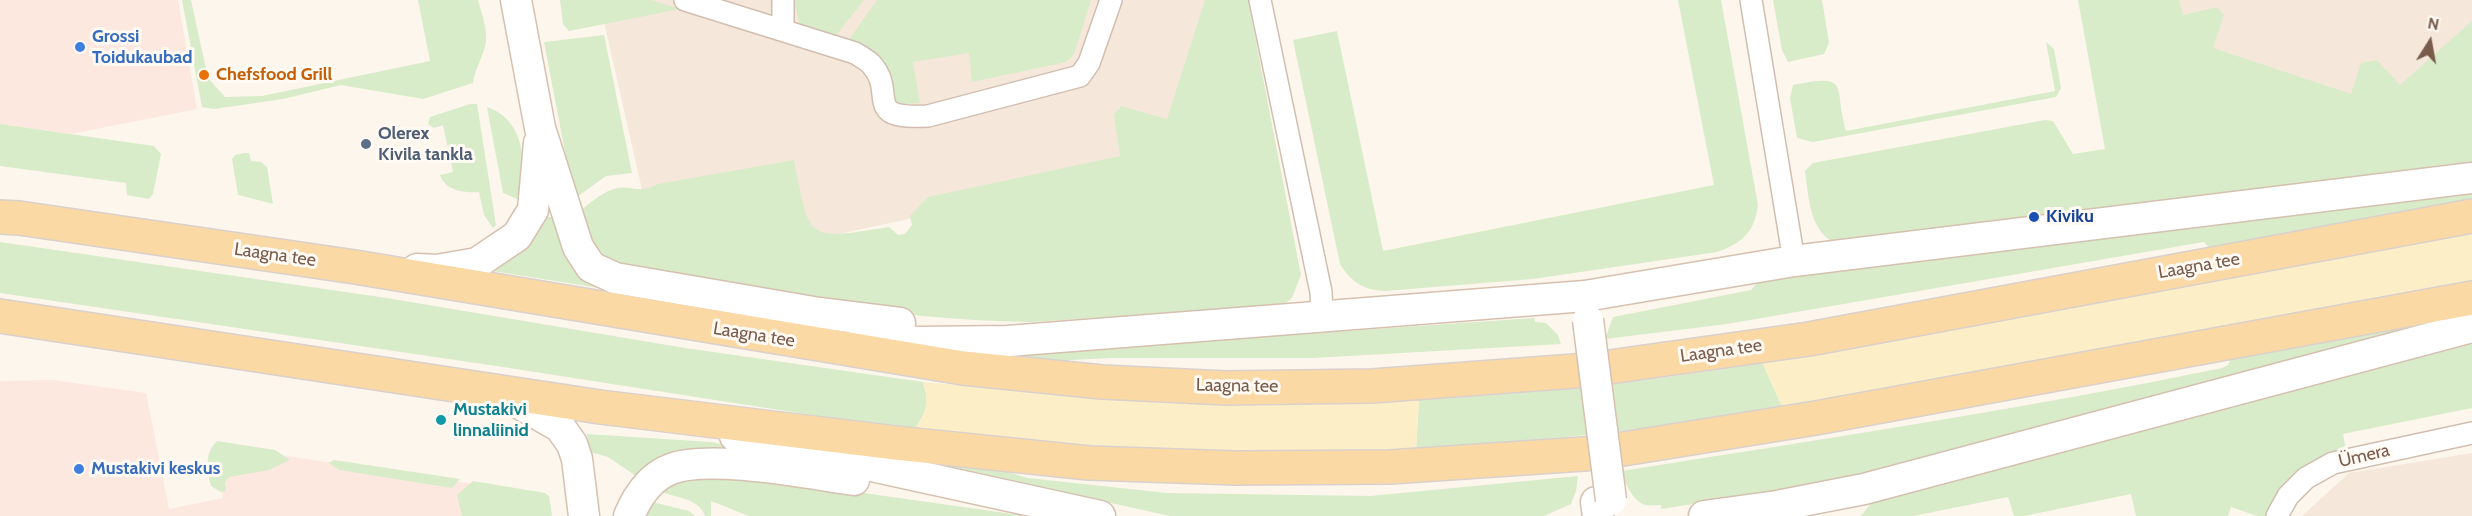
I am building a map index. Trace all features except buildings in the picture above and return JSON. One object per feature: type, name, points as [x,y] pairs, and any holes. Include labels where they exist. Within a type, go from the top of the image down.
[{"type":"main road","name":"Laagna tee","points":[[6,217],[355,267],[963,368],[1102,382],[1226,388],[1372,386],[1588,370],[1809,339],[2472,216]]},
{"type":"main road","points":[[0,316],[600,406],[897,443],[1089,463],[1236,468],[1390,467],[1598,453],[1816,418],[2472,298]]},
{"type":"street","points":[[516,0],[540,128],[578,247],[591,267],[615,278],[878,321],[1086,334]]},
{"type":"street","points":[[685,0],[855,53],[871,64],[878,78],[884,106],[894,115],[928,116],[1080,76],[1089,63],[1111,0]]},
{"type":"street","points":[[783,0],[783,30]]},
{"type":"street","points":[[1260,0],[1321,292],[1322,317]]},
{"type":"street","points":[[1751,0],[1794,261]]},
{"type":"street","points":[[355,267],[437,270],[477,264],[504,247],[517,236],[533,210],[540,128]]},
{"type":"street","points":[[736,332],[920,342],[1008,341],[1322,317],[1580,309],[1794,261],[2472,178]]},
{"type":"street","points":[[1580,309],[1604,509]]},
{"type":"street","points":[[1704,516],[1777,506],[1864,489],[2472,327]]},
{"type":"street","points":[[497,390],[560,427],[572,444],[577,459],[584,516]]},
{"type":"street","points":[[600,406],[1100,516]]},
{"type":"street","name":"Ümera","points":[[2277,516],[2288,496],[2306,478],[2333,463],[2472,433]]},
{"type":"street","points":[[629,516],[643,490],[656,478],[671,469],[708,464],[728,464],[1045,504]]},
{"type":"street","points":[[1851,516],[1854,505],[1864,489]]},
{"type":"street","points":[[1777,506],[1801,511],[1808,516]]},
{"type":"shaded area","name":"Grossi Toidukaubad","points":[[0,0],[178,0],[197,109],[71,134],[0,124]]},
{"type":"shaded area","points":[[599,0],[1246,0],[1221,151],[821,238],[645,203]]},
{"type":"shaded area","points":[[2123,0],[2472,0],[2472,105],[2348,149]]},
{"type":"shaded area","points":[[53,380],[146,393],[169,509],[223,498],[213,445],[513,490],[518,516],[0,516],[0,381]]},
{"type":"shaded area","points":[[2472,453],[2472,516],[2302,516],[2349,473]]},
{"type":"green space","points":[[182,0],[191,0],[208,78],[225,97],[262,96],[430,61],[418,0],[478,0],[485,24],[486,41],[473,83],[423,99],[341,85],[283,99],[214,109],[202,107]]},
{"type":"green space","points":[[560,0],[651,0],[680,9],[569,31],[563,24]]},
{"type":"green space","points":[[794,0],[864,0],[834,38],[800,26]]},
{"type":"green space","points":[[877,0],[1091,0],[1074,54],[1066,62],[972,82],[969,53],[913,62],[920,103],[905,104],[895,102],[848,41]]},
{"type":"green space","points":[[1205,0],[1248,0],[1301,275],[1292,298],[1282,306],[1031,322],[877,311],[623,272],[593,251],[578,212],[603,194],[618,188],[644,189],[658,184],[794,160],[804,207],[809,221],[816,229],[841,234],[889,227],[898,235],[905,234],[912,225],[910,216],[928,197],[1120,156],[1114,115],[1121,106],[1167,119]]},
{"type":"green space","points":[[1678,0],[1721,0],[1758,205],[1754,223],[1740,241],[1717,252],[1533,279],[1385,291],[1364,287],[1344,270],[1340,264],[1293,40],[1337,31],[1383,251],[1714,185]]},
{"type":"green space","points":[[1773,0],[1822,0],[1829,43],[1824,54],[1788,62],[1782,50]]},
{"type":"green space","points":[[2078,0],[2179,0],[2183,15],[2217,7],[2224,15],[2213,48],[2351,94],[2361,63],[2377,60],[2400,85],[2472,21],[2472,168],[1840,243],[1828,239],[1821,232],[1810,207],[1805,171],[1813,163],[2045,120],[2053,121],[2073,154],[2105,149]]},
{"type":"green space","points":[[604,35],[632,173],[606,176],[574,199],[544,42]]},
{"type":"green space","points":[[2046,42],[2054,49],[2061,88],[2056,97],[1813,142],[1797,138],[1790,98],[1793,85],[1824,81],[1832,82],[1837,86],[1846,131],[2055,91]]},
{"type":"green space","points":[[470,104],[477,104],[496,225],[493,228],[484,215],[479,192],[456,190],[446,185],[440,175],[453,172],[443,125],[434,128],[428,124],[430,117]]},
{"type":"green space","points":[[487,107],[510,123],[517,134],[523,160],[524,202],[503,193]]},
{"type":"green space","points":[[0,124],[154,146],[161,154],[153,194],[149,199],[127,195],[126,183],[0,166]]},
{"type":"green space","points":[[249,153],[251,161],[261,162],[267,167],[273,204],[238,195],[232,159],[235,155]]},
{"type":"green space","points":[[2472,191],[2472,201],[2210,249],[2204,242],[1727,324],[1605,339],[1613,317],[1751,290],[1757,283],[1853,267]]},
{"type":"green space","points":[[543,216],[557,218],[587,281],[612,290],[486,270]]},
{"type":"green space","points":[[0,242],[387,298],[685,348],[923,382],[926,408],[914,431],[503,367],[0,293]]},
{"type":"green space","points":[[1534,318],[1535,322],[1546,323],[1558,335],[1561,344],[1314,358],[1111,358],[1070,360],[1063,363],[987,356]]},
{"type":"green space","points":[[2436,320],[2437,324],[1841,481],[1661,509],[1661,505],[1645,505],[1637,500],[1627,486],[1622,471],[2072,397],[2222,368],[2228,365],[2231,358]]},
{"type":"green space","points":[[2472,338],[2472,408],[2343,434],[2346,451],[2279,492],[2267,516],[2257,516],[2231,507],[2228,516],[2136,516],[2131,494],[2024,516],[2014,516],[2008,497],[1913,516],[1861,516],[1875,498]]},
{"type":"green space","points":[[1762,362],[1783,409],[1600,434],[1416,449],[1419,400],[1591,386],[1676,376]]},
{"type":"green space","points":[[587,434],[711,442],[812,461],[639,478],[608,457],[590,452]]},
{"type":"green space","points":[[217,441],[275,450],[290,460],[269,470],[229,477],[225,482],[226,491],[221,492],[211,486],[208,468],[208,456]]},
{"type":"green space","points":[[334,460],[460,479],[452,488],[339,470],[329,463]]},
{"type":"green space","points":[[929,463],[1004,471],[1028,478],[1167,493],[1370,496],[1578,476],[1571,504],[1544,516],[1170,516]]},
{"type":"green space","points":[[729,474],[1027,516],[749,516],[711,501],[711,516],[705,516],[697,505],[657,490],[668,483]]},
{"type":"green space","points":[[473,481],[545,493],[549,496],[552,516],[462,516],[457,495]]},
{"type":"green space","points":[[648,501],[689,511],[695,516],[639,516]]},
{"type":"sand","points":[[2472,232],[2472,285],[1783,409],[1762,362]]},
{"type":"sand","points":[[923,382],[1102,397],[1354,402],[1419,400],[1416,449],[1281,454],[1073,447],[914,431],[926,408]]},
{"type":"place","name":"Grossi Toidukaubad","points":[[80,47]]},
{"type":"place","name":"Chefsfood Grill","points":[[204,75]]},
{"type":"place","name":"Olerex Kivila tankla","points":[[366,144]]},
{"type":"place","name":"Kiviku","points":[[2034,217]]},
{"type":"place","name":"Mustakivi linnaliinid","points":[[441,420]]},
{"type":"place","name":"Mustakivi keskus","points":[[79,469]]}]
